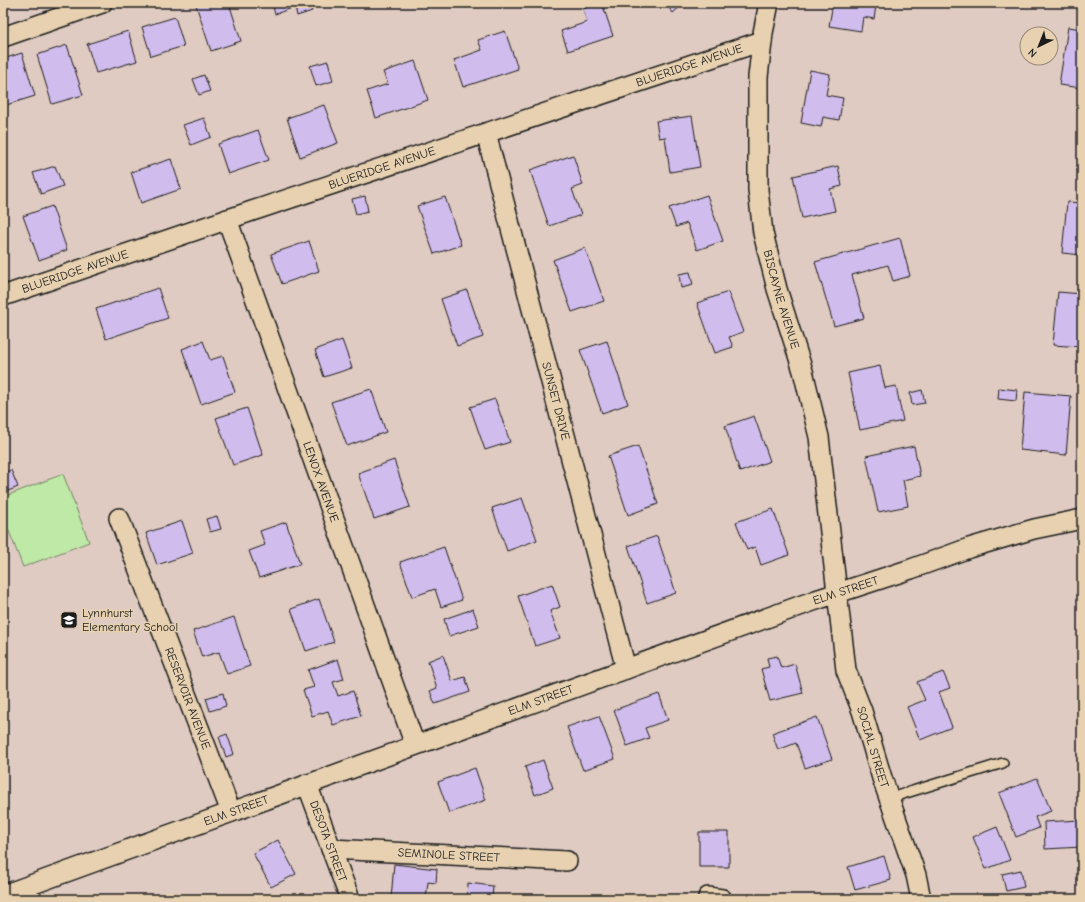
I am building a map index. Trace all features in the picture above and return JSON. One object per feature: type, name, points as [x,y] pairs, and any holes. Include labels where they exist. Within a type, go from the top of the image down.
[{"type":"street","points":[[3,37],[102,3]]},
{"type":"street","name":"BISCAYNE AVENUE","points":[[768,3],[758,77],[758,190],[762,226],[777,289],[803,372],[820,437],[837,592]]},
{"type":"street","name":"BLUERIDGE AVENUE","points":[[3,296],[762,41]]},
{"type":"street","name":"SUNSET DRIVE","points":[[486,133],[626,669]]},
{"type":"street","name":"LENOX AVENUE","points":[[227,220],[415,745]]},
{"type":"street","name":"RESERVOIR AVENUE","points":[[119,518],[231,812]]},
{"type":"street","name":"ELM STREET","points":[[3,895],[837,592],[911,569],[969,548],[1034,529],[1082,520]]},
{"type":"street","name":"SOCIAL STREET","points":[[837,592],[846,670],[862,711],[916,875],[920,899]]},
{"type":"street","name":"DESOTA STREET","points":[[307,784],[350,899]]},
{"type":"street","name":"SEMINOLE STREET","points":[[331,849],[567,861]]},
{"type":"lane","points":[[890,798],[1003,763]]},
{"type":"green space","points":[[63,474],[89,542],[23,567],[3,516],[3,497]]},
{"type":"building","points":[[202,3],[229,3],[241,41],[211,51],[196,5]]},
{"type":"building","points":[[272,3],[309,3],[312,11],[297,16],[295,7],[275,14]]},
{"type":"building","points":[[602,3],[613,36],[568,51],[561,31],[587,22],[583,9]]},
{"type":"building","points":[[665,3],[684,3],[673,13]]},
{"type":"building","points":[[833,3],[868,3],[876,5],[874,19],[863,17],[861,31],[829,26]]},
{"type":"building","points":[[175,17],[184,46],[151,56],[142,27]]},
{"type":"building","points":[[1068,27],[1082,29],[1082,88],[1059,85]]},
{"type":"building","points":[[128,31],[137,61],[96,73],[87,44]]},
{"type":"building","points":[[505,31],[518,69],[463,87],[454,60],[482,50],[478,40]]},
{"type":"building","points":[[67,45],[83,95],[52,104],[37,55]]},
{"type":"building","points":[[22,53],[35,96],[3,106],[3,59]]},
{"type":"building","points":[[328,61],[333,81],[316,86],[310,66]]},
{"type":"building","points":[[415,61],[428,100],[376,118],[367,91],[388,84],[383,72]]},
{"type":"building","points":[[810,70],[830,74],[826,95],[843,98],[839,120],[823,117],[821,127],[801,123]]},
{"type":"building","points":[[204,75],[210,91],[199,95],[193,79]]},
{"type":"building","points":[[324,105],[338,143],[300,157],[287,118]]},
{"type":"building","points":[[692,116],[700,167],[670,172],[665,137],[659,138],[656,121]]},
{"type":"building","points":[[204,118],[211,137],[191,145],[183,125]]},
{"type":"building","points":[[258,130],[269,160],[228,174],[218,144]]},
{"type":"building","points":[[573,155],[583,185],[572,189],[581,215],[549,226],[530,170]]},
{"type":"building","points":[[171,159],[181,189],[141,203],[131,172]]},
{"type":"building","points":[[55,166],[63,186],[41,194],[33,173]]},
{"type":"building","points":[[838,166],[842,186],[830,189],[835,211],[802,218],[793,176]]},
{"type":"building","points":[[707,195],[723,241],[697,250],[687,223],[676,227],[669,208]]},
{"type":"building","points":[[365,196],[368,211],[356,214],[352,199]]},
{"type":"building","points":[[445,197],[461,245],[434,254],[417,206]]},
{"type":"building","points":[[1067,202],[1082,203],[1082,255],[1062,253]]},
{"type":"building","points":[[52,206],[67,250],[39,260],[23,216]]},
{"type":"building","points":[[900,238],[910,276],[893,281],[888,265],[852,275],[864,318],[834,326],[815,262]]},
{"type":"building","points":[[309,241],[319,271],[282,284],[271,254]]},
{"type":"building","points":[[585,248],[604,301],[572,312],[553,260]]},
{"type":"building","points":[[690,272],[693,285],[681,288],[679,274]]},
{"type":"building","points":[[158,288],[168,318],[106,339],[96,309]]},
{"type":"building","points":[[467,290],[483,337],[457,346],[441,299]]},
{"type":"building","points":[[728,292],[743,332],[729,337],[733,347],[715,353],[697,303]]},
{"type":"building","points":[[1058,292],[1082,294],[1082,347],[1053,345]]},
{"type":"building","points":[[342,340],[352,368],[324,377],[315,350]]},
{"type":"building","points":[[203,341],[210,360],[223,356],[235,392],[201,404],[182,349]]},
{"type":"building","points":[[607,341],[628,404],[602,413],[580,350]]},
{"type":"building","points":[[880,366],[885,388],[896,386],[903,421],[860,430],[848,373]]},
{"type":"building","points":[[999,388],[1017,390],[1016,401],[998,399]]},
{"type":"building","points":[[371,389],[386,432],[347,446],[331,402]]},
{"type":"building","points":[[922,390],[925,403],[912,405],[910,393]]},
{"type":"building","points":[[1025,392],[1071,396],[1066,455],[1020,450]]},
{"type":"building","points":[[495,399],[510,442],[485,450],[470,407]]},
{"type":"building","points":[[247,408],[263,455],[233,465],[216,418]]},
{"type":"building","points":[[754,416],[770,461],[740,472],[725,426]]},
{"type":"building","points":[[638,446],[658,504],[628,515],[608,456]]},
{"type":"building","points":[[914,446],[920,476],[903,480],[908,506],[878,512],[866,456]]},
{"type":"building","points":[[394,460],[410,507],[374,519],[358,473]]},
{"type":"building","points":[[11,470],[18,487],[3,493],[3,473]]},
{"type":"building","points":[[522,498],[537,540],[507,551],[492,508]]},
{"type":"building","points":[[773,509],[789,555],[761,565],[755,547],[747,550],[736,522]]},
{"type":"building","points":[[217,516],[221,529],[210,532],[206,519]]},
{"type":"building","points":[[182,521],[193,553],[157,565],[146,533]]},
{"type":"building","points":[[286,522],[300,564],[259,578],[249,551],[265,545],[260,531]]},
{"type":"building","points":[[657,536],[676,593],[647,603],[628,546]]},
{"type":"building","points":[[444,547],[462,600],[441,607],[435,589],[412,597],[400,562]]},
{"type":"building","points":[[552,584],[560,607],[550,611],[560,638],[535,646],[518,596]]},
{"type":"building","points":[[319,599],[334,642],[306,651],[291,609]]},
{"type":"building","points":[[473,609],[479,626],[449,636],[444,619]]},
{"type":"building","points":[[234,617],[250,666],[227,674],[219,652],[202,657],[193,631]]},
{"type":"building","points":[[443,655],[452,681],[465,677],[470,692],[435,704],[430,691],[437,688],[428,661]]},
{"type":"building","points":[[777,656],[781,668],[795,664],[803,693],[770,701],[761,669],[769,667],[767,658]]},
{"type":"building","points":[[338,659],[344,679],[333,682],[338,696],[353,691],[361,716],[333,725],[328,711],[312,716],[303,690],[314,687],[308,670]]},
{"type":"building","points":[[943,672],[950,688],[939,692],[952,727],[920,740],[907,707],[925,700],[917,682]]},
{"type":"building","points":[[223,693],[226,706],[210,711],[206,698]]},
{"type":"building","points":[[659,694],[668,720],[645,728],[649,738],[627,746],[614,710]]},
{"type":"building","points":[[599,716],[615,759],[583,770],[567,727]]},
{"type":"building","points":[[817,717],[832,759],[805,768],[796,743],[778,750],[772,733]]},
{"type":"building","points":[[227,734],[234,754],[226,757],[219,737]]},
{"type":"building","points":[[543,760],[553,788],[535,795],[525,767]]},
{"type":"building","points":[[475,768],[486,800],[449,813],[438,782]]},
{"type":"building","points":[[1037,778],[1051,811],[1035,817],[1039,828],[1016,837],[999,793]]},
{"type":"building","points":[[1081,820],[1082,847],[1045,849],[1044,822]]},
{"type":"building","points":[[997,827],[1010,860],[986,869],[973,837]]},
{"type":"building","points":[[699,832],[729,832],[729,867],[699,867]]},
{"type":"building","points":[[278,840],[296,874],[271,887],[253,853]]},
{"type":"building","points":[[884,856],[891,880],[855,890],[848,867]]},
{"type":"building","points":[[394,864],[437,869],[436,883],[428,882],[426,899],[391,899]]},
{"type":"building","points":[[1021,870],[1024,887],[1006,891],[1002,874]]},
{"type":"building","points":[[468,883],[493,886],[492,899],[467,899]]},
{"type":"place","name":"Lynnhurst Elementary School","points":[[69,620]]}]
